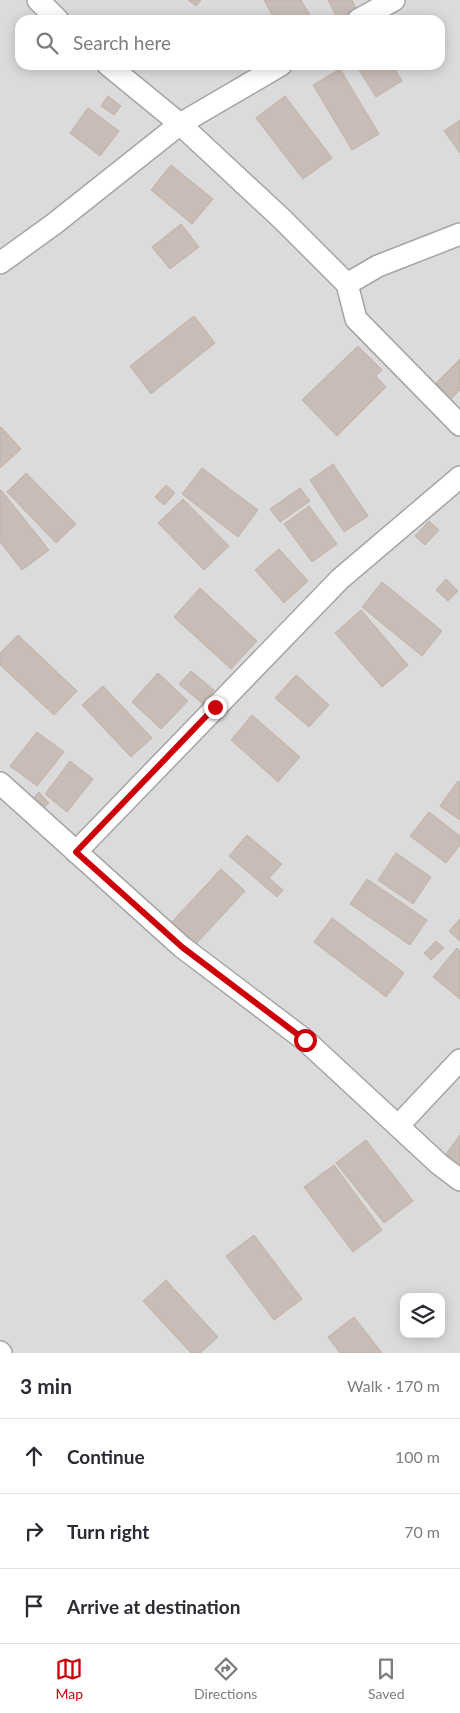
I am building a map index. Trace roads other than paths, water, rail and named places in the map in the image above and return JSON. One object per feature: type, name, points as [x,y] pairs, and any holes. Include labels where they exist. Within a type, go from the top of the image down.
[{"type":"street","points":[[38,0],[53,15]]},
{"type":"street","points":[[367,15],[394,0]]},
{"type":"street","points":[[114,70],[180,124],[282,219],[347,284],[356,319],[460,425]]},
{"type":"street","points":[[0,263],[54,224],[180,124],[272,70]]},
{"type":"street","points":[[347,284],[378,266],[460,234]]},
{"type":"street","points":[[76,852],[340,579],[460,477]]},
{"type":"street","points":[[0,783],[182,947],[305,1040],[439,1164],[460,1180]]},
{"type":"street","points":[[398,1126],[460,1060]]}]
